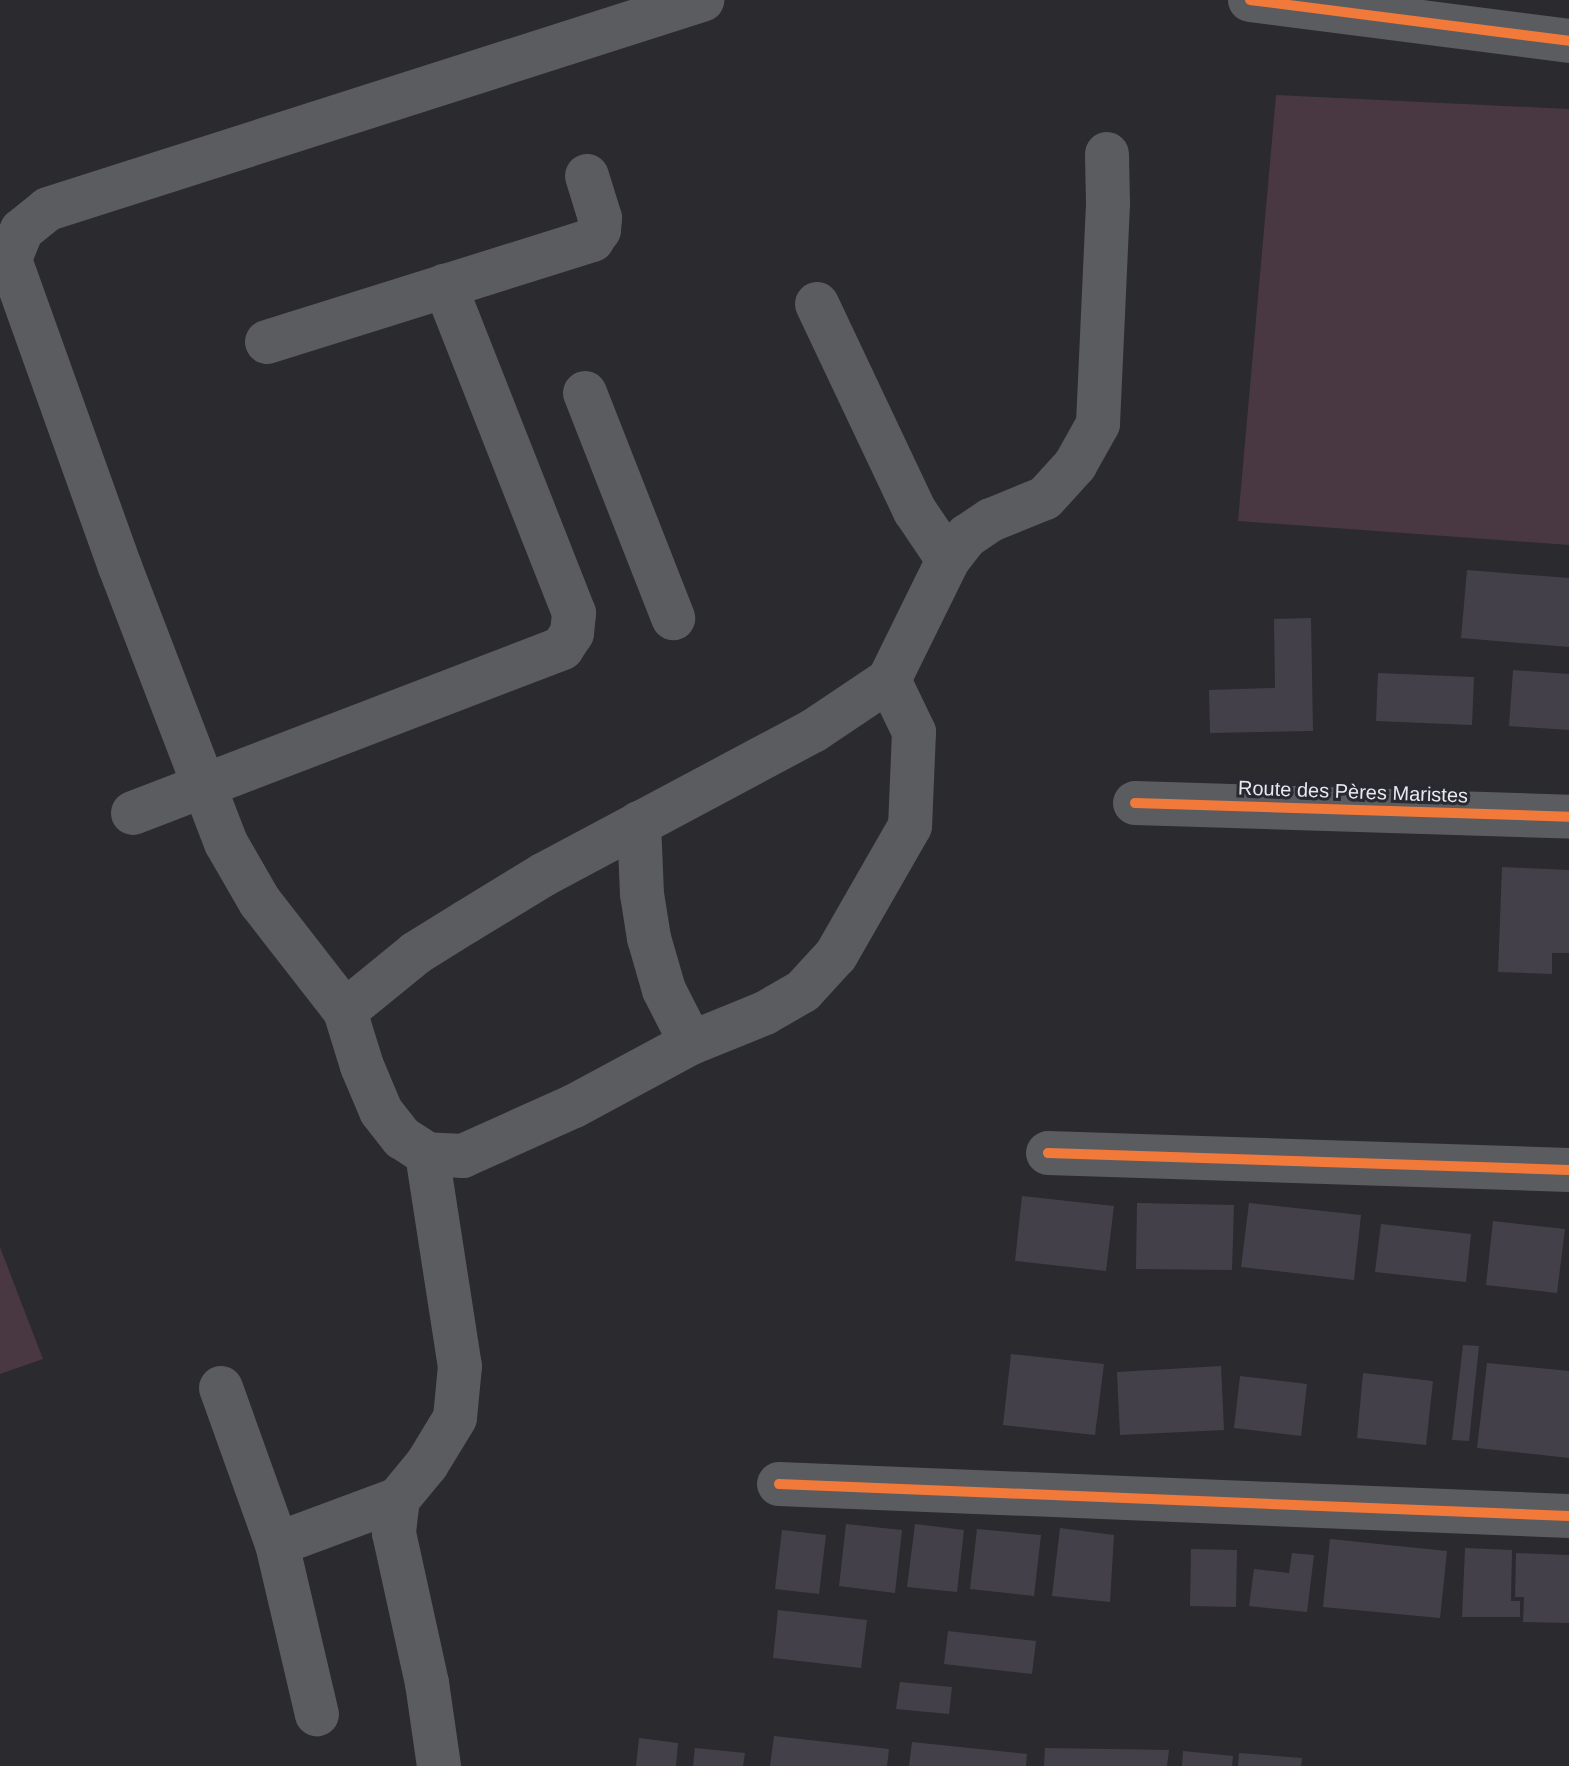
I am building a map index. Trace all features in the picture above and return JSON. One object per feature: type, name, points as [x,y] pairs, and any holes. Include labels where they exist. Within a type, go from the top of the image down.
[{"type":"street","points":[[702,0],[48,209],[22,230],[10,259],[120,567],[226,843],[260,902],[345,1011],[362,1066],[381,1111],[402,1138],[427,1154],[463,1156],[574,1106],[691,1043],[765,1013],[803,991],[836,955],[910,826],[914,732],[889,680]]},
{"type":"street","points":[[1250,0],[1480,16],[1569,41]]},
{"type":"street","points":[[345,1011],[416,953],[543,875],[813,731],[889,680],[948,560],[967,536],[991,520],[1045,498],[1075,465],[1098,424],[1108,203],[1107,154]]},
{"type":"street","points":[[267,342],[592,240],[599,230],[600,218],[587,176]]},
{"type":"street","points":[[133,813],[562,648],[572,633],[574,613],[445,286]]},
{"type":"street","points":[[817,304],[915,511],[948,560]]},
{"type":"street","points":[[585,393],[673,618]]},
{"type":"street","name":"Route des Pères Maristes","points":[[1135,803],[1569,817]]},
{"type":"street","points":[[639,823],[642,894],[649,938],[664,990],[691,1043]]},
{"type":"street","points":[[1048,1153],[1569,1170]]},
{"type":"street","points":[[277,1544],[398,1499],[427,1464],[455,1418],[460,1366],[427,1154]]},
{"type":"street","points":[[221,1388],[277,1544],[317,1714]]},
{"type":"street","points":[[779,1484],[1569,1516]]},
{"type":"street","points":[[398,1499],[394,1533],[427,1683],[439,1766]]},
{"type":"shaded area","points":[[1276,95],[1569,109],[1569,545],[1238,521]]},
{"type":"shaded area","points":[[0,1247],[43,1359],[0,1374]]},
{"type":"building","points":[[1467,570],[1569,578],[1569,647],[1461,638]]},
{"type":"building","points":[[1311,618],[1313,731],[1210,733],[1209,690],[1275,688],[1274,619]]},
{"type":"building","points":[[1513,670],[1569,674],[1569,730],[1509,726]]},
{"type":"building","points":[[1378,673],[1474,677],[1472,725],[1376,721]]},
{"type":"building","points":[[1502,867],[1569,870],[1569,953],[1552,953],[1552,974],[1498,972]]},
{"type":"building","points":[[1022,1196],[1114,1206],[1106,1271],[1015,1261]]},
{"type":"building","points":[[1137,1203],[1234,1205],[1232,1270],[1136,1269]]},
{"type":"building","points":[[1249,1203],[1361,1215],[1354,1280],[1241,1267]]},
{"type":"building","points":[[1493,1221],[1565,1229],[1557,1293],[1486,1285]]},
{"type":"building","points":[[1381,1224],[1471,1234],[1466,1282],[1375,1272]]},
{"type":"building","points":[[1463,1345],[1479,1346],[1469,1441],[1452,1440]]},
{"type":"building","points":[[1011,1354],[1104,1364],[1095,1435],[1003,1425]]},
{"type":"building","points":[[1487,1363],[1569,1371],[1569,1458],[1477,1448]]},
{"type":"building","points":[[1221,1366],[1224,1430],[1120,1435],[1117,1372]]},
{"type":"building","points":[[1363,1373],[1433,1381],[1426,1445],[1357,1438]]},
{"type":"building","points":[[1240,1376],[1307,1384],[1301,1436],[1234,1428]]},
{"type":"building","points":[[846,1524],[902,1530],[895,1593],[839,1586]]},
{"type":"building","points":[[915,1524],[964,1530],[957,1592],[907,1587]]},
{"type":"building","points":[[1060,1528],[1114,1535],[1110,1602],[1052,1596]]},
{"type":"building","points":[[977,1529],[1041,1535],[1034,1596],[970,1589]]},
{"type":"building","points":[[782,1530],[826,1535],[819,1594],[775,1589]]},
{"type":"building","points":[[1330,1539],[1447,1551],[1440,1618],[1323,1607]]},
{"type":"building","points":[[1465,1548],[1512,1550],[1511,1601],[1520,1601],[1520,1617],[1462,1617]]},
{"type":"building","points":[[1191,1549],[1237,1550],[1236,1607],[1190,1606]]},
{"type":"building","points":[[1292,1553],[1314,1555],[1307,1612],[1249,1606],[1254,1569],[1289,1573]]},
{"type":"building","points":[[1516,1553],[1569,1555],[1569,1623],[1523,1622],[1524,1597],[1515,1597]]},
{"type":"building","points":[[778,1610],[867,1620],[861,1668],[773,1658]]},
{"type":"building","points":[[948,1631],[1036,1641],[1032,1674],[944,1664]]},
{"type":"building","points":[[900,1682],[952,1687],[949,1714],[896,1709]]},
{"type":"building","points":[[774,1736],[889,1749],[887,1766],[770,1766]]},
{"type":"building","points":[[639,1738],[678,1743],[676,1766],[636,1766]]},
{"type":"building","points":[[912,1742],[1027,1754],[1026,1766],[909,1766]]},
{"type":"building","points":[[695,1748],[745,1753],[743,1766],[693,1766]]},
{"type":"building","points":[[1045,1748],[1169,1750],[1167,1766],[1044,1766]]},
{"type":"building","points":[[1183,1751],[1233,1756],[1232,1766],[1182,1766]]},
{"type":"building","points":[[1239,1753],[1302,1758],[1301,1766],[1238,1766]]},
{"type":"cycle path","points":[[1250,0],[1569,41]]},
{"type":"cycle path","points":[[1135,803],[1569,817]]},
{"type":"cycle path","points":[[1048,1153],[1569,1170]]},
{"type":"cycle path","points":[[779,1484],[1569,1516]]}]
